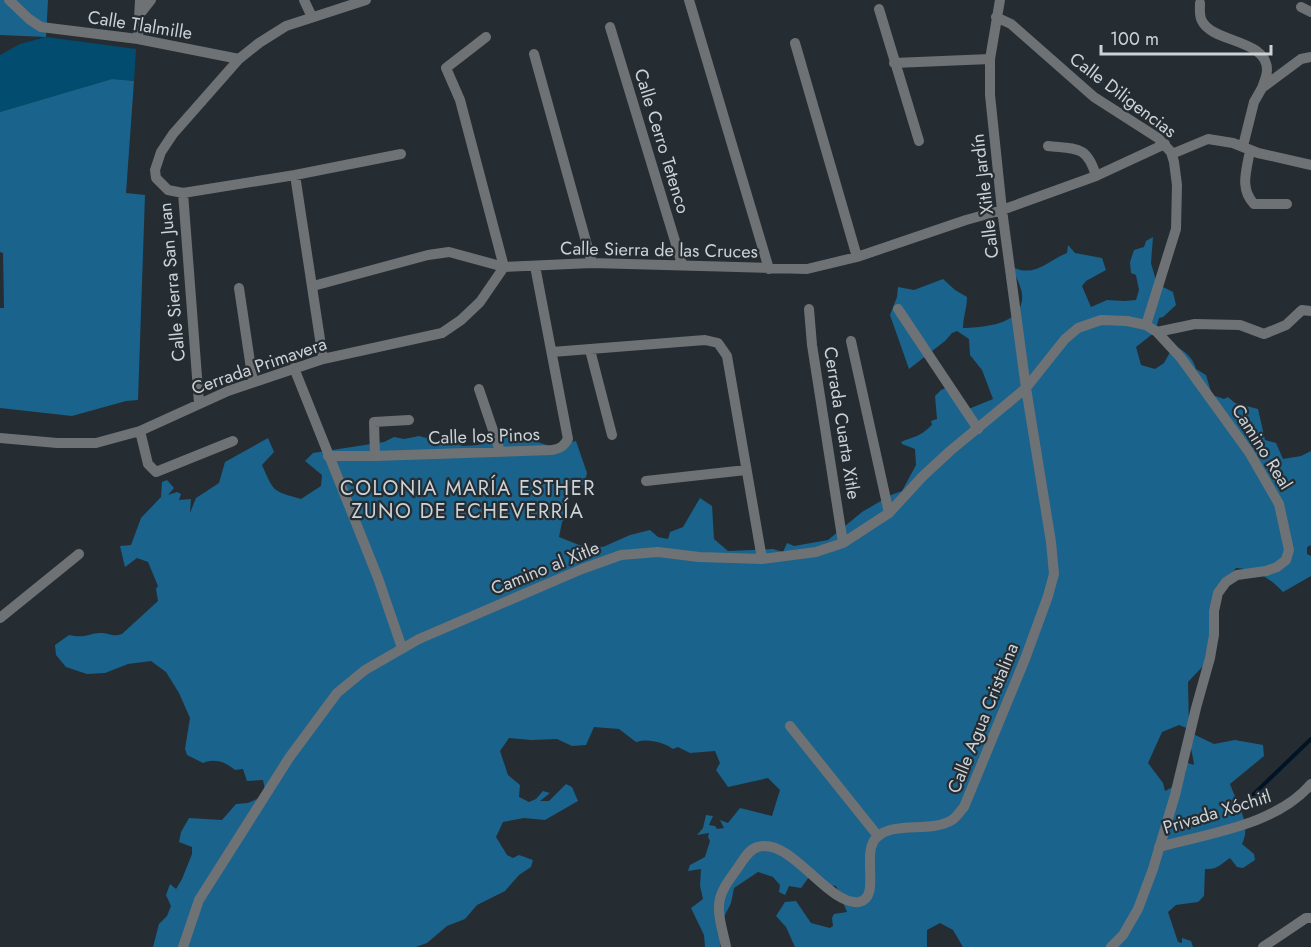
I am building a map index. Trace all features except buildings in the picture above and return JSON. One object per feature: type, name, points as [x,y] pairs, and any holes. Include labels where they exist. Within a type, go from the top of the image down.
[{"type":"street","name":"Calle Tlalmille","points":[[9,0],[41,27],[138,39],[239,59]]},
{"type":"street","points":[[138,39],[140,0]]},
{"type":"street","points":[[140,15],[151,0]]},
{"type":"street","points":[[304,0],[312,17]]},
{"type":"street","points":[[239,59],[286,26],[366,0]]},
{"type":"street","points":[[689,0],[769,268]]},
{"type":"street","name":"Calle Xitle Jardín","points":[[1000,0],[990,59],[990,95],[1002,210],[1026,388]]},
{"type":"street","points":[[1200,3],[1203,24],[1253,49],[1263,57],[1267,69],[1262,88],[1254,102],[1246,148],[1246,195],[1254,204],[1287,204]]},
{"type":"street","points":[[1300,7],[1311,12]]},
{"type":"street","points":[[879,9],[919,141]]},
{"type":"street","name":"Calle Diligencias","points":[[996,17],[1011,24],[1094,97],[1165,144],[1172,154],[1177,185],[1176,229],[1146,324]]},
{"type":"street","name":"Calle Cerro Tetenco","points":[[610,27],[682,264]]},
{"type":"street","points":[[486,37],[446,68],[460,100],[504,267]]},
{"type":"street","points":[[795,43],[857,257]]},
{"type":"street","points":[[534,54],[592,263]]},
{"type":"street","points":[[1262,88],[1300,59],[1311,57]]},
{"type":"street","name":"Calle Sierra San Juan","points":[[199,403],[183,193],[168,190],[156,178],[155,170],[160,152],[173,134],[239,59]]},
{"type":"street","points":[[894,63],[990,59]]},
{"type":"street","points":[[1172,154],[1208,139],[1311,165]]},
{"type":"street","name":"Calle Sierra de las Cruces","points":[[313,286],[428,255],[449,252],[504,267],[592,263],[807,269],[857,257],[1002,210],[1096,176],[1165,144]]},
{"type":"street","points":[[1048,146],[1080,150],[1092,160],[1096,176]]},
{"type":"street","points":[[183,193],[295,175],[400,154]]},
{"type":"street","points":[[295,175],[323,359]]},
{"type":"street","name":"Calle los Pinos","points":[[328,456],[559,449],[565,445],[568,439],[535,266]]},
{"type":"street","name":"Cerrada Primavera","points":[[0,438],[57,443],[96,443],[140,431],[199,403],[294,368],[323,359],[442,333],[461,320],[480,302],[504,267]]},
{"type":"street","points":[[239,288],[253,382]]},
{"type":"street","name":"Cerrada Cuarta Xitle","points":[[809,309],[812,345],[843,543]]},
{"type":"street","points":[[898,309],[978,429]]},
{"type":"street","points":[[1157,332],[1195,324],[1240,325],[1264,334],[1286,325],[1302,310],[1311,311]]},
{"type":"street","name":"Camino Real","points":[[1026,388],[1065,339],[1078,328],[1101,320],[1146,324],[1157,332],[1181,358],[1249,452],[1279,504],[1289,550],[1286,560],[1277,567],[1266,571],[1236,575],[1226,582],[1218,593],[1210,658],[1175,795],[1153,869],[1137,909],[1123,935],[1110,947]]},
{"type":"street","points":[[552,352],[705,340],[718,344],[727,356],[762,559]]},
{"type":"street","points":[[851,341],[889,513]]},
{"type":"street","points":[[590,350],[612,435]]},
{"type":"street","points":[[294,368],[378,578],[402,648]]},
{"type":"street","name":"Camino al Xitle","points":[[183,947],[199,900],[289,758],[337,693],[365,670],[402,648],[582,569],[621,555],[658,552],[699,557],[762,559],[816,552],[843,543],[889,513],[950,451],[1026,388]]},
{"type":"street","name":"Calle Agua Cristalina","points":[[878,836],[890,830],[940,825],[953,820],[964,807],[1025,659],[1048,596],[1054,574],[1051,542],[1026,388]]},
{"type":"street","points":[[479,389],[500,451]]},
{"type":"street","points":[[375,456],[375,422],[409,420]]},
{"type":"street","points":[[140,431],[148,464],[156,472],[233,441]]},
{"type":"street","points":[[646,481],[746,470]]},
{"type":"street","points":[[0,618],[79,554]]},
{"type":"street","points":[[726,947],[718,906],[724,888],[747,854],[756,847],[768,846],[782,850],[836,894],[855,902],[868,897],[871,891],[869,871],[871,845],[878,836],[790,726]]},
{"type":"street","name":"Privada Xóchitl","points":[[1159,847],[1266,818],[1293,802],[1311,784]]},
{"type":"street","points":[[1263,947],[1306,918],[1311,918]]},
{"type":"shaded area","points":[[0,0],[48,0],[46,37],[0,35]]},
{"type":"shaded area","points":[[46,37],[136,49],[134,81],[112,79],[0,112],[0,55],[20,44]]},
{"type":"shaded area","points":[[112,79],[134,81],[126,193],[145,195],[138,400],[126,401],[72,416],[0,408],[0,308],[4,308],[3,253],[0,252],[0,112]]},
{"type":"shaded area","points":[[1153,237],[1151,263],[1157,284],[1173,292],[1176,305],[1159,318],[1155,332],[1136,347],[1141,365],[1155,369],[1164,363],[1174,345],[1185,352],[1196,369],[1206,375],[1212,395],[1224,399],[1228,397],[1235,403],[1258,409],[1265,440],[1276,443],[1283,459],[1301,456],[1311,451],[1311,545],[1307,547],[1307,554],[1311,556],[1311,576],[1283,592],[1262,575],[1236,568],[1221,587],[1204,665],[1188,682],[1189,729],[1179,725],[1162,732],[1148,763],[1163,783],[1165,791],[1181,783],[1186,772],[1183,765],[1188,763],[1194,765],[1189,732],[1214,744],[1235,740],[1263,745],[1264,756],[1230,784],[1244,822],[1245,836],[1242,844],[1254,854],[1255,860],[1243,868],[1237,867],[1230,858],[1216,868],[1205,869],[1204,896],[1198,902],[1176,905],[1168,912],[1178,942],[1182,943],[1182,938],[1191,941],[1193,947],[963,947],[953,930],[940,923],[927,930],[927,947],[795,947],[786,927],[776,916],[785,902],[796,901],[811,923],[830,928],[833,926],[834,914],[847,912],[836,886],[825,885],[809,877],[801,888],[789,886],[785,895],[779,892],[780,885],[773,877],[758,872],[734,888],[731,903],[722,921],[720,947],[705,947],[704,935],[691,908],[703,899],[700,886],[701,869],[688,871],[690,865],[705,857],[710,841],[709,833],[697,835],[703,828],[706,815],[713,816],[709,825],[717,829],[724,828],[720,820],[728,823],[740,808],[772,816],[780,790],[768,778],[728,787],[716,770],[720,763],[715,751],[690,753],[655,741],[636,742],[619,729],[594,727],[586,745],[572,746],[557,739],[509,738],[500,751],[508,775],[520,785],[519,797],[529,802],[536,799],[543,791],[550,793],[540,801],[549,801],[566,784],[572,787],[578,801],[545,820],[524,818],[503,822],[496,837],[507,855],[513,858],[519,855],[533,860],[531,867],[519,875],[505,891],[477,905],[465,919],[447,926],[427,943],[416,947],[153,947],[159,924],[167,916],[171,906],[166,895],[170,884],[176,889],[192,854],[192,847],[179,842],[181,832],[189,818],[222,820],[236,804],[248,803],[266,795],[263,780],[247,781],[243,769],[235,770],[216,761],[203,763],[187,755],[185,749],[190,718],[179,693],[166,672],[151,661],[128,664],[105,673],[87,674],[66,667],[56,655],[55,645],[69,635],[122,634],[158,601],[156,589],[158,586],[148,562],[137,558],[125,567],[120,546],[131,545],[141,518],[161,497],[162,482],[167,480],[174,488],[168,495],[177,492],[181,494],[179,500],[191,499],[190,513],[196,498],[219,483],[225,462],[268,438],[274,452],[262,465],[269,481],[279,492],[301,499],[321,486],[322,475],[305,461],[313,453],[384,442],[394,437],[404,439],[419,436],[463,446],[478,445],[501,436],[528,439],[553,447],[576,441],[587,473],[584,485],[573,484],[567,487],[567,516],[562,522],[559,537],[579,545],[603,547],[630,535],[650,530],[658,537],[668,539],[670,532],[683,527],[700,498],[712,506],[714,539],[728,551],[773,549],[783,552],[787,543],[794,546],[828,540],[862,512],[902,491],[916,465],[915,449],[901,442],[920,434],[932,425],[931,421],[937,419],[935,396],[941,390],[950,386],[966,410],[993,399],[982,370],[970,355],[969,339],[957,331],[909,369],[890,315],[898,287],[914,290],[943,279],[967,297],[963,328],[992,325],[1010,318],[1021,304],[1022,294],[1012,267],[1027,271],[1034,270],[1067,253],[1068,245],[1075,253],[1102,258],[1106,270],[1086,281],[1082,286],[1091,307],[1107,300],[1136,300],[1139,290],[1136,275],[1131,273],[1130,262],[1134,250],[1144,247],[1146,241]]},
{"type":"waterway","points":[[1233,814],[1311,739]]},
{"type":"district","name":"COLONIA MARÍA ESTHER ZUNO DE ECHEVERRÍA","points":[[468,500]]}]
